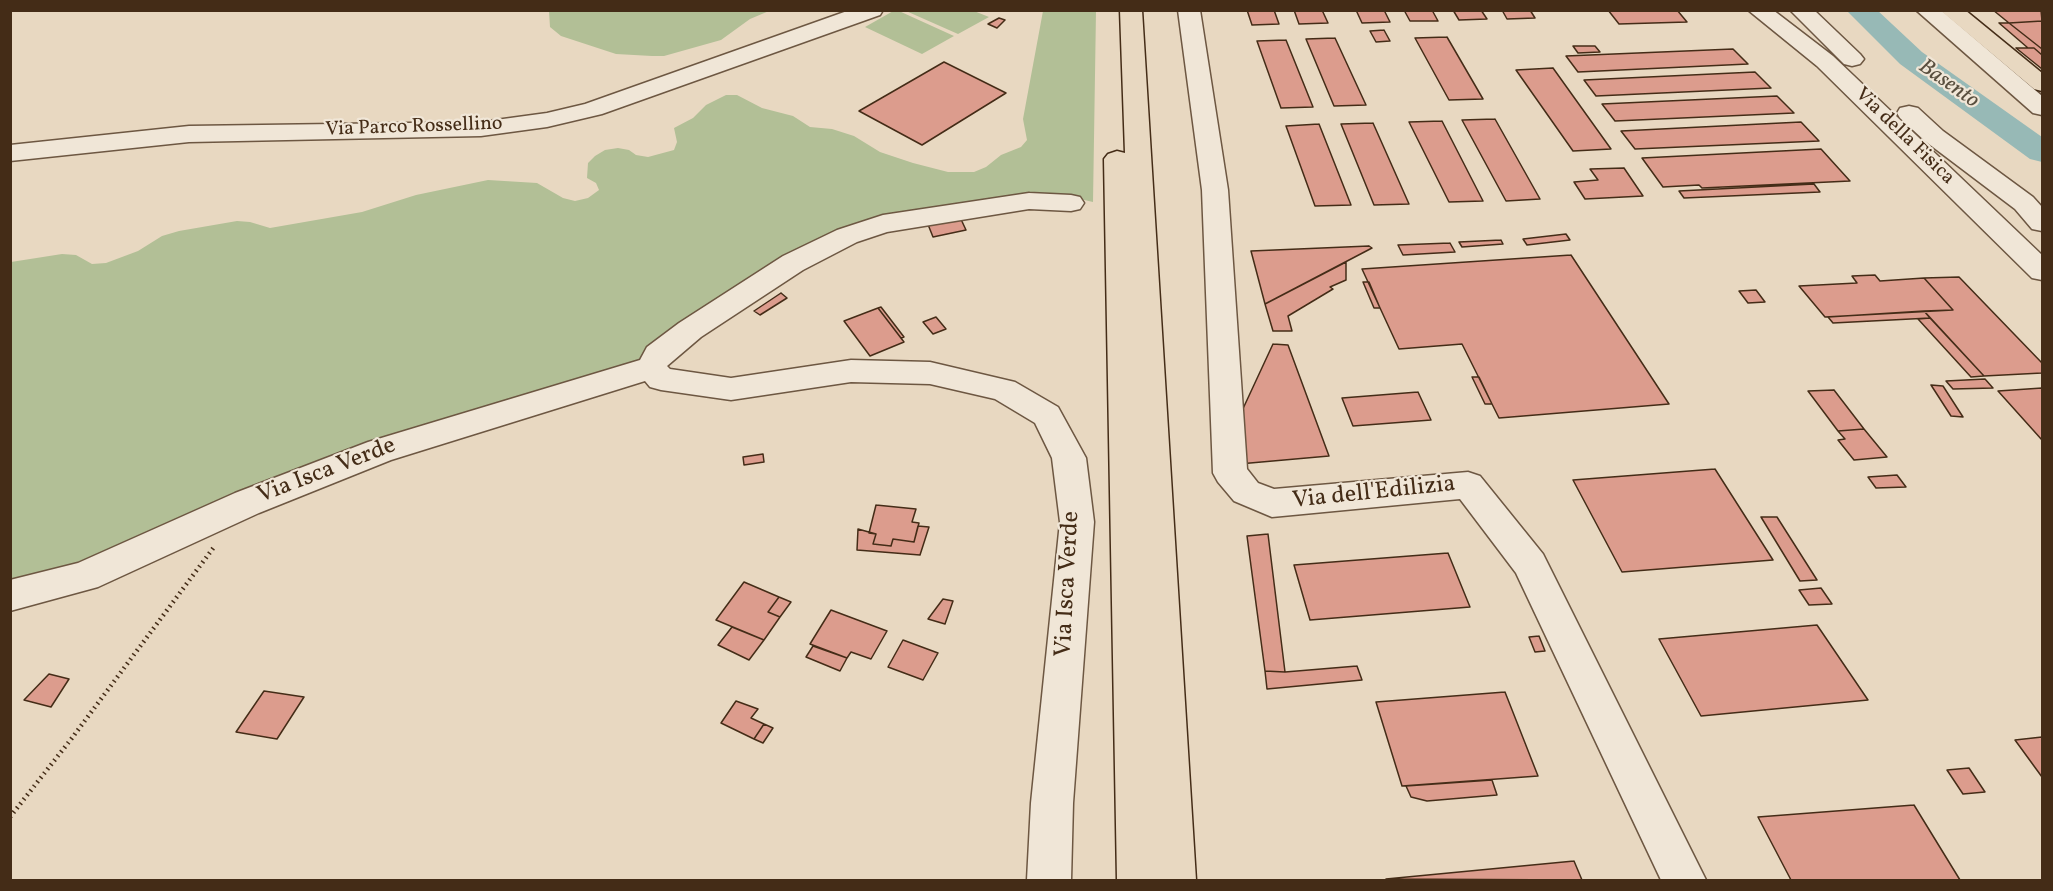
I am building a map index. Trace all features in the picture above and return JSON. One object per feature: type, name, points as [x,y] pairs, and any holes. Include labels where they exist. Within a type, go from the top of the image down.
[{"type":"main road","points":[[1112,10],[1127,411],[1139,880]]},
{"type":"main road","points":[[1131,10],[1174,880]]},
{"type":"main road","points":[[1951,10],[2043,84]]},
{"type":"street","name":"Via Parco Rossellino","points":[[10,153],[189,134],[481,129],[548,120],[593,110],[872,10]]},
{"type":"street","name":"Via dell'Edilizia","points":[[1189,10],[1215,190],[1230,474],[1246,492],[1272,504],[1468,485],[1530,564],[1684,880]]},
{"type":"street","name":"Via della Fisica","points":[[1759,10],[1825,61],[2043,271]]},
{"type":"street","points":[[1801,10],[1934,136],[2024,203],[2043,223]]},
{"type":"street","points":[[1927,10],[2043,108]]},
{"type":"street","points":[[651,368],[658,355],[690,330],[793,263],[847,236],[882,224],[1018,202],[1071,203]]},
{"type":"street","name":"Via Isca Verde","points":[[10,596],[85,576],[247,503],[380,451],[651,368],[661,379],[731,389],[851,371],[930,373],[1004,390],[1047,415],[1069,458],[1077,522],[1053,791],[1049,880]]},
{"type":"path","points":[[10,817],[72,738],[219,540]]},
{"type":"green space","points":[[549,10],[769,11],[750,19],[721,40],[664,56],[652,56],[616,54],[561,36],[550,27]]},
{"type":"green space","points":[[895,10],[954,36],[922,54],[865,27]]},
{"type":"green space","points":[[906,11],[974,11],[989,17],[958,34]]},
{"type":"green space","points":[[1043,11],[1096,11],[1093,202],[1067,196],[884,217],[698,314],[634,364],[98,558],[11,581],[11,262],[62,254],[76,255],[92,264],[106,263],[138,251],[162,236],[179,231],[237,221],[270,228],[362,212],[416,195],[488,180],[537,183],[563,198],[575,201],[588,198],[599,190],[596,183],[587,178],[588,163],[595,156],[605,150],[618,148],[648,157],[674,150],[677,142],[674,128],[693,118],[706,105],[726,95],[737,95],[762,108],[793,116],[810,127],[832,129],[854,136],[880,152],[913,163],[948,172],[974,172],[986,167],[1001,155],[1021,147],[1027,140],[1023,119]]},
{"type":"building","points":[[1247,10],[1274,10],[1279,24],[1252,25]]},
{"type":"building","points":[[1294,10],[1322,10],[1328,23],[1299,24]]},
{"type":"building","points":[[1356,10],[1384,10],[1390,22],[1362,23]]},
{"type":"building","points":[[1404,10],[1432,10],[1438,21],[1410,21]]},
{"type":"building","points":[[1453,10],[1481,10],[1487,19],[1459,20]]},
{"type":"building","points":[[1502,10],[1530,10],[1535,18],[1507,19]]},
{"type":"building","points":[[1608,10],[1677,10],[1687,22],[1619,24]]},
{"type":"building","points":[[1993,10],[2041,10],[2042,21],[2009,23]]},
{"type":"building","points":[[999,18],[1005,20],[997,28],[988,24]]},
{"type":"building","points":[[2042,21],[2042,49],[2009,23]]},
{"type":"building","points":[[1999,23],[2009,23],[2042,49],[2042,55],[2034,48],[2028,48]]},
{"type":"building","points":[[1384,30],[1390,41],[1376,42],[1370,31]]},
{"type":"building","points":[[1447,37],[1483,99],[1449,100],[1415,38]]},
{"type":"building","points":[[1335,38],[1366,105],[1334,106],[1306,39]]},
{"type":"building","points":[[1286,40],[1313,107],[1281,108],[1257,41]]},
{"type":"building","points":[[1573,46],[1595,46],[1600,52],[1578,53]]},
{"type":"building","points":[[2016,48],[2034,48],[2042,55],[2042,69]]},
{"type":"building","points":[[1733,49],[1748,64],[1578,72],[1566,56]]},
{"type":"building","points":[[944,62],[1006,93],[922,145],[859,111]]},
{"type":"building","points":[[1553,68],[1611,149],[1573,151],[1516,70]]},
{"type":"building","points":[[1755,72],[1771,88],[1596,96],[1584,80]]},
{"type":"building","points":[[1777,96],[1794,113],[1615,121],[1602,104]]},
{"type":"building","points":[[1495,119],[1540,199],[1506,201],[1462,120]]},
{"type":"building","points":[[1442,121],[1483,201],[1449,202],[1409,122]]},
{"type":"building","points":[[1801,122],[1819,141],[1635,149],[1621,131]]},
{"type":"building","points":[[1373,123],[1409,204],[1374,205],[1341,124]]},
{"type":"building","points":[[1319,124],[1351,205],[1315,206],[1286,126]]},
{"type":"building","points":[[1821,149],[1850,181],[1702,188],[1699,185],[1663,187],[1642,158]]},
{"type":"building","points":[[1624,168],[1643,196],[1585,199],[1574,182],[1598,180],[1590,169]]},
{"type":"building","points":[[1814,184],[1820,192],[1684,198],[1679,191]]},
{"type":"building","points":[[959,215],[966,230],[933,237],[927,222]]},
{"type":"building","points":[[1566,234],[1570,240],[1527,245],[1523,239]]},
{"type":"building","points":[[1501,240],[1503,244],[1462,247],[1459,242]]},
{"type":"building","points":[[1450,243],[1455,252],[1403,255],[1398,245]]},
{"type":"building","points":[[1369,246],[1372,248],[1265,304],[1251,251]]},
{"type":"building","points":[[1571,255],[1669,404],[1499,418],[1462,344],[1399,349],[1362,269]]},
{"type":"building","points":[[1346,262],[1346,280],[1330,287],[1333,289],[1288,316],[1292,331],[1273,331],[1265,304]]},
{"type":"building","points":[[1875,275],[1880,281],[1924,278],[1953,310],[1825,317],[1799,286],[1857,283],[1852,276]]},
{"type":"building","points":[[1959,277],[2042,363],[2042,373],[1984,376],[1924,311],[1953,310],[1924,278]]},
{"type":"building","points":[[1363,282],[1369,282],[1380,308],[1374,308]]},
{"type":"building","points":[[1756,290],[1765,302],[1748,303],[1739,291]]},
{"type":"building","points":[[781,293],[787,298],[760,315],[754,311]]},
{"type":"building","points":[[881,307],[904,337],[901,338],[878,308]]},
{"type":"building","points":[[878,308],[904,342],[870,356],[844,321]]},
{"type":"building","points":[[1924,311],[1930,318],[1833,323],[1828,317]]},
{"type":"building","points":[[936,317],[946,329],[933,334],[923,322]]},
{"type":"building","points":[[1930,318],[1984,376],[1971,377],[1918,319]]},
{"type":"building","points":[[1273,344],[1288,345],[1329,456],[1239,464],[1234,428]]},
{"type":"building","points":[[1472,377],[1479,377],[1492,404],[1485,404]]},
{"type":"building","points":[[1985,379],[1993,388],[1953,389],[1946,381]]},
{"type":"building","points":[[1931,385],[1943,386],[1963,417],[1951,416]]},
{"type":"building","points":[[2042,388],[2042,440],[1998,391]]},
{"type":"building","points":[[1834,390],[1864,429],[1838,431],[1808,391]]},
{"type":"building","points":[[1418,392],[1431,420],[1353,426],[1342,398]]},
{"type":"building","points":[[1864,429],[1887,457],[1854,460],[1838,440],[1845,439],[1838,431]]},
{"type":"building","points":[[763,454],[764,462],[744,465],[743,457]]},
{"type":"building","points":[[1715,469],[1773,560],[1622,572],[1573,480]]},
{"type":"building","points":[[1897,475],[1906,487],[1876,488],[1868,477]]},
{"type":"building","points":[[876,505],[916,509],[912,522],[919,523],[914,542],[893,539],[891,546],[873,544],[876,534],[869,533]]},
{"type":"building","points":[[1761,517],[1777,517],[1817,580],[1800,581]]},
{"type":"building","points":[[918,526],[929,527],[920,555],[857,550],[858,529],[876,534],[873,544],[891,546],[893,539],[914,542]]},
{"type":"building","points":[[1268,534],[1285,672],[1265,671],[1247,536]]},
{"type":"building","points":[[1448,553],[1470,607],[1310,620],[1294,565]]},
{"type":"building","points":[[744,582],[779,597],[768,612],[780,617],[764,640],[716,620]]},
{"type":"building","points":[[1821,588],[1832,604],[1809,605],[1799,590]]},
{"type":"building","points":[[779,597],[791,602],[780,617],[768,612]]},
{"type":"building","points":[[943,599],[953,601],[945,624],[928,619]]},
{"type":"building","points":[[831,610],[887,631],[871,659],[851,652],[847,658],[810,644]]},
{"type":"building","points":[[1817,625],[1868,700],[1701,716],[1659,639]]},
{"type":"building","points":[[732,627],[764,640],[749,660],[718,645]]},
{"type":"building","points":[[1539,636],[1545,651],[1535,652],[1529,637]]},
{"type":"building","points":[[903,640],[938,653],[923,680],[888,667]]},
{"type":"building","points":[[813,646],[847,658],[840,671],[806,657]]},
{"type":"building","points":[[1357,666],[1362,680],[1267,689],[1265,671],[1285,672]]},
{"type":"building","points":[[49,674],[69,679],[51,707],[24,700]]},
{"type":"building","points":[[264,691],[304,697],[277,739],[236,732]]},
{"type":"building","points":[[1505,692],[1538,776],[1402,786],[1376,702]]},
{"type":"building","points":[[736,701],[758,709],[751,718],[764,724],[754,739],[721,723]]},
{"type":"building","points":[[764,724],[773,728],[763,743],[754,739]]},
{"type":"building","points":[[2042,737],[2042,777],[2015,740]]},
{"type":"building","points":[[1969,768],[1985,792],[1963,794],[1947,770]]},
{"type":"building","points":[[1492,780],[1497,795],[1427,801],[1411,797],[1406,786]]},
{"type":"building","points":[[1914,805],[1960,880],[1791,880],[1758,817]]},
{"type":"building","points":[[1574,861],[1582,880],[1386,879]]},
{"type":"waterway","name":"Basento","points":[[1860,10],[1911,58],[2042,152]]}]
